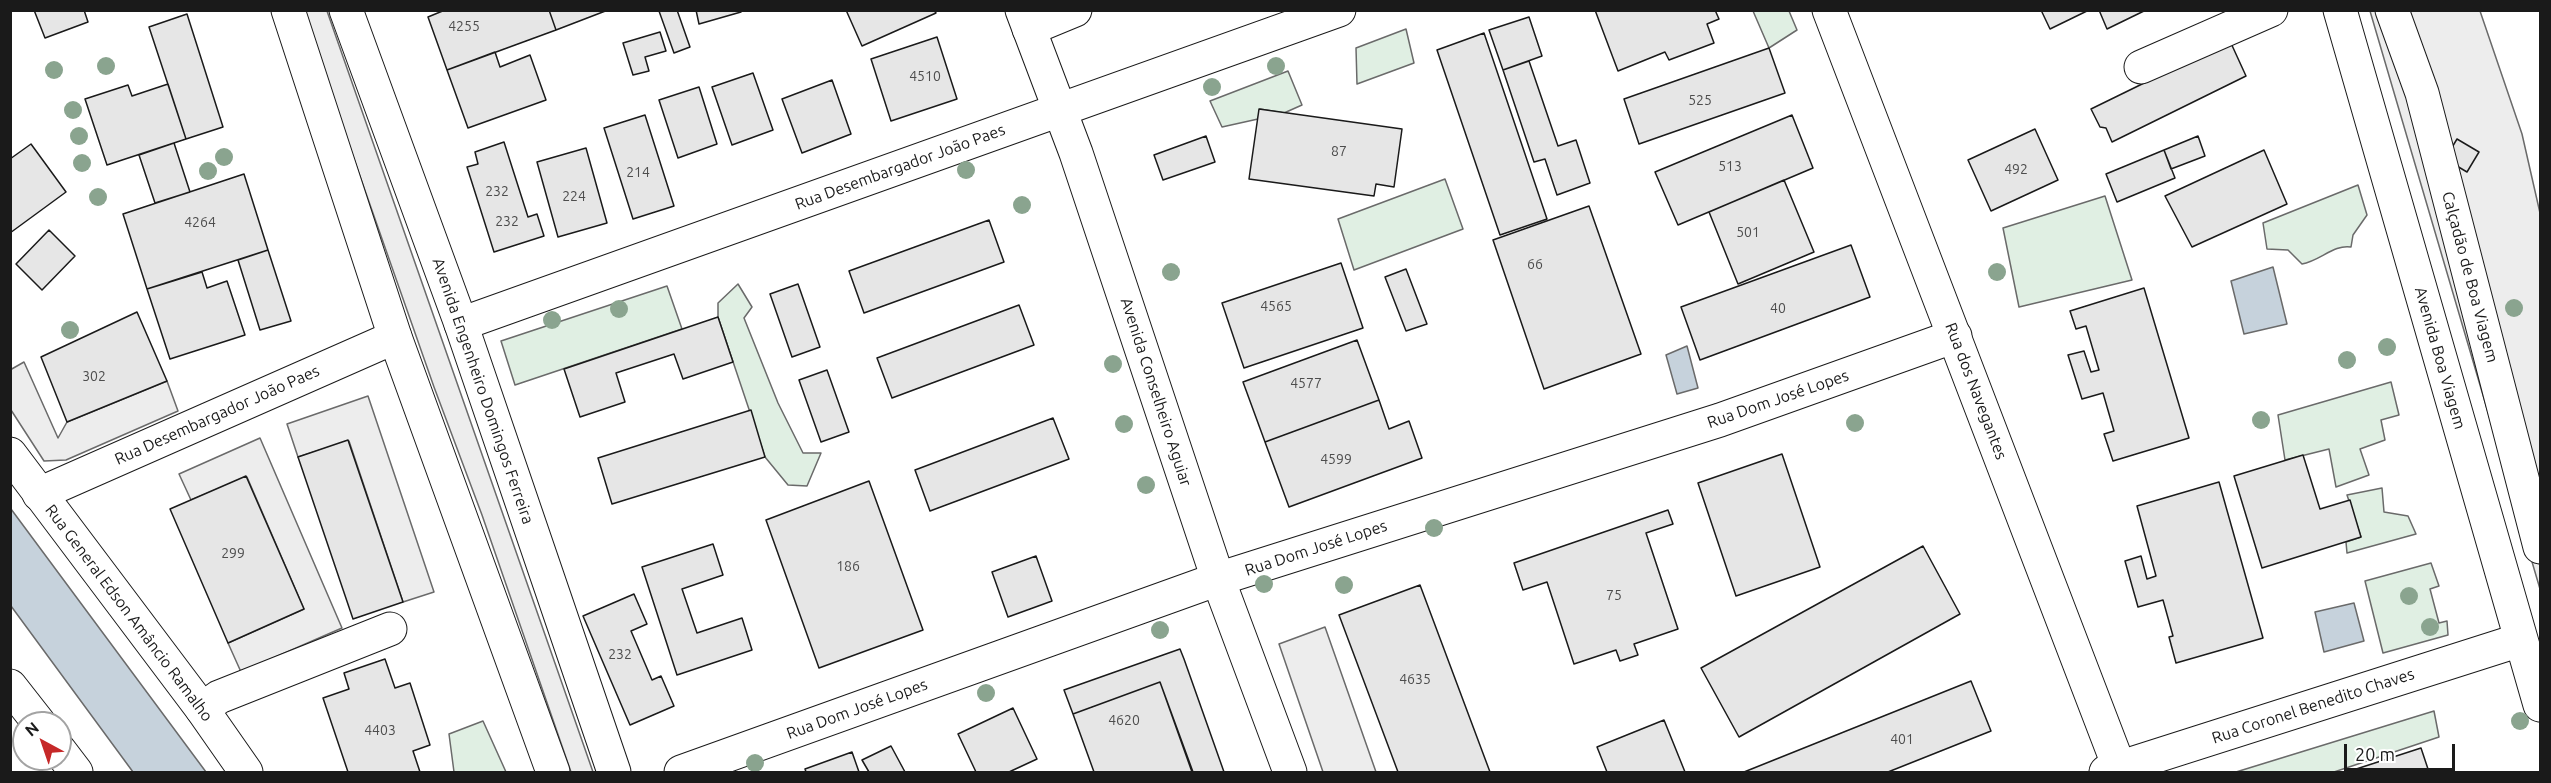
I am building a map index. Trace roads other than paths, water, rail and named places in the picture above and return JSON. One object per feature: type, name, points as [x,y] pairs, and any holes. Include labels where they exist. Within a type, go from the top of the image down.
[{"type":"main road","points":[[288,10],[396,337],[553,772]]},
{"type":"main road","name":"Avenida Engenheiro Domingos Ferreira","points":[[346,10],[461,324],[614,772]]},
{"type":"main road","points":[[1026,20],[1075,10]]},
{"type":"main road","name":"Rua dos Navegantes","points":[[1829,10],[1955,336],[2116,771]]},
{"type":"main road","points":[[2141,67],[2271,10]]},
{"type":"main road","name":"Avenida Boa Viagem","points":[[2340,10],[2520,640],[2541,705]]},
{"type":"main road","name":"Calçadão de Boa Viagem","points":[[2392,10],[2422,93],[2541,547]]},
{"type":"main road","name":"Rua Desembargador João Paes","points":[[461,324],[1335,11]]},
{"type":"main road","name":"Avenida Conselheiro Aguiar","points":[[1026,20],[1061,110],[1218,579],[1290,772]]},
{"type":"main road","name":"Rua Dom José Lopes","points":[[681,772],[1218,579],[1720,420],[1955,336]]},
{"type":"main road","name":"Rua Desembargador João Paes","points":[[39,494],[396,337]]},
{"type":"main road","name":"Rua General Edson Amâncio Ramalho","points":[[10,454],[206,706],[246,772]]},
{"type":"main road","points":[[206,706],[219,697],[390,629]]},
{"type":"main road","name":"Rua Coronel Benedito Chaves","points":[[2116,771],[2520,640]]},
{"type":"main road","points":[[10,686],[30,711]]}]
